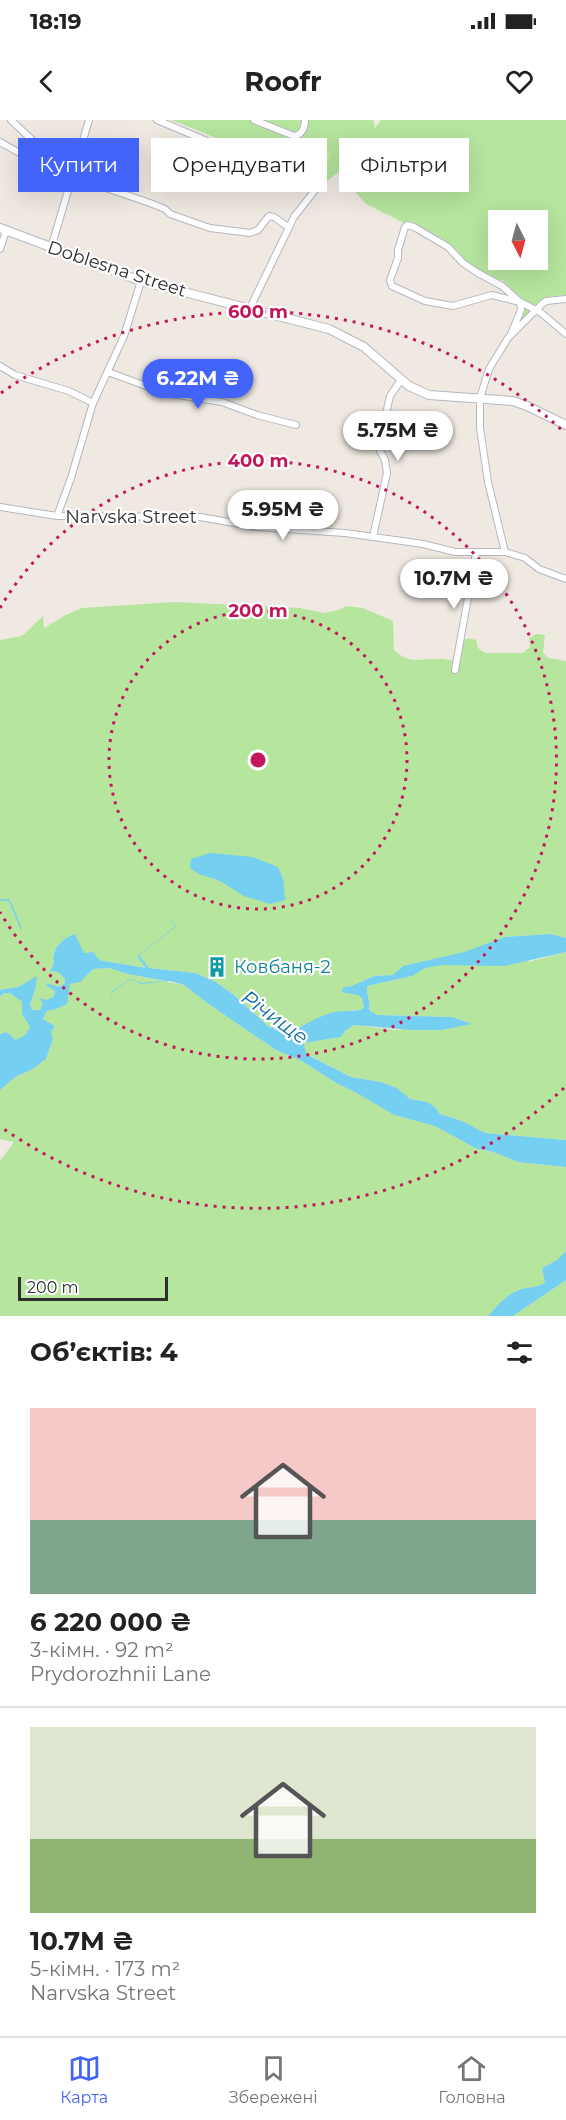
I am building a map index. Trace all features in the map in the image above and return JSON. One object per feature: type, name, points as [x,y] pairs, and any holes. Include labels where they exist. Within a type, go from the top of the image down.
[{"type":"street","points":[[11,120],[30,138]]},
{"type":"street","points":[[84,138],[89,120]]},
{"type":"street","points":[[157,120],[307,183],[315,190],[288,227],[250,308]]},
{"type":"street","points":[[254,120],[294,136],[302,131],[305,120]]},
{"type":"street","points":[[0,142],[18,152]]},
{"type":"street","points":[[51,248],[68,192]]},
{"type":"street","points":[[119,192],[210,228],[250,233],[258,230],[269,216],[288,227]]},
{"type":"street","points":[[505,552],[488,482],[480,428],[480,398],[489,369],[511,334],[521,310],[520,302],[502,286],[463,263],[437,240],[414,227],[407,225],[405,227],[390,280],[390,284],[394,287],[425,301],[453,306],[492,295],[520,302],[536,310],[566,334]]},
{"type":"street","points":[[0,249],[3,230]]},
{"type":"street","name":"Doblesna Street","points":[[3,230],[141,281],[308,322],[347,337],[379,358],[401,380],[417,391],[429,395],[513,401],[566,425]]},
{"type":"street","points":[[57,516],[71,478],[93,403],[124,336],[141,281]]},
{"type":"street","points":[[511,334],[546,301],[566,299]]},
{"type":"street","points":[[0,366],[15,375],[69,391],[93,403]]},
{"type":"street","points":[[108,372],[165,393],[222,402],[296,426]]},
{"type":"street","points":[[373,537],[387,473],[386,460],[380,451],[380,440],[390,396],[401,380]]},
{"type":"street","name":"Narvska Street","points":[[0,507],[57,516],[200,517],[258,527],[345,533],[423,544],[455,552],[505,552],[525,558],[539,569],[566,579]]},
{"type":"street","points":[[455,670],[476,553]]},
{"type":"green space","points":[[171,120],[373,120],[375,128],[381,120],[566,120],[566,295],[551,296],[540,302],[522,322],[519,321],[522,300],[502,280],[495,280],[463,261],[448,245],[366,204],[356,192],[469,192],[469,138],[339,138],[339,173],[327,181],[327,138],[215,138]]},
{"type":"green space","points":[[327,150],[331,151],[327,169]]},
{"type":"green space","points":[[175,602],[300,608],[324,613],[346,606],[363,608],[393,621],[394,650],[414,660],[455,661],[460,642],[468,638],[476,640],[478,648],[485,653],[523,653],[530,647],[529,638],[536,634],[545,635],[543,652],[548,658],[566,661],[566,938],[551,934],[507,937],[528,962],[566,952],[566,1140],[485,1133],[462,1121],[440,1114],[427,1102],[410,1099],[397,1088],[381,1082],[351,1077],[305,1053],[304,1043],[341,1037],[354,1025],[395,1030],[471,1024],[452,1017],[377,1015],[369,1010],[367,986],[412,976],[403,966],[393,975],[374,976],[360,982],[364,1007],[361,1010],[353,1010],[299,1027],[292,1034],[286,1035],[269,1027],[216,982],[195,973],[149,968],[139,955],[147,968],[99,960],[84,953],[70,936],[54,950],[54,963],[50,971],[58,972],[65,979],[65,983],[59,987],[47,986],[55,991],[53,997],[46,1000],[40,1010],[32,1010],[30,1005],[35,990],[30,980],[19,987],[0,990],[0,640],[22,636],[43,616],[44,628],[82,608]]},
{"type":"green space","points":[[109,968],[184,985],[276,1050],[300,1060],[394,1115],[435,1126],[475,1148],[518,1162],[566,1167],[566,1251],[557,1260],[542,1268],[546,1283],[512,1293],[488,1316],[0,1316],[0,1161],[14,1142],[0,1139],[0,1090],[15,1077],[33,1069],[46,1059],[53,1039],[51,1032],[55,1026],[43,1019],[47,1011],[56,1009],[70,984],[80,981],[93,969]]},
{"type":"green space","points":[[4,993],[10,993],[22,1002],[22,1014],[30,1027],[25,1035],[16,1040],[6,1032],[0,1034],[0,997]]},
{"type":"green space","points":[[566,1280],[566,1316],[513,1316]]},
{"type":"water","points":[[210,853],[253,857],[278,867],[283,879],[285,900],[270,904],[244,896],[220,881],[199,874],[190,868],[191,859]]},
{"type":"water","points":[[159,912],[177,926],[139,955],[149,968],[195,973],[216,982],[269,1027],[286,1035],[333,1012],[361,1010],[364,1007],[362,998],[341,992],[344,987],[352,986],[374,976],[393,975],[403,966],[464,952],[505,937],[551,934],[566,938],[566,952],[505,966],[443,965],[425,968],[412,976],[367,986],[369,1010],[377,1015],[452,1017],[472,1024],[441,1030],[354,1025],[341,1037],[304,1043],[306,1054],[351,1077],[381,1082],[397,1088],[410,1099],[427,1102],[440,1114],[462,1121],[485,1133],[566,1140],[566,1167],[518,1162],[475,1148],[435,1126],[394,1115],[300,1060],[276,1050],[184,985],[170,981],[141,984],[131,979],[141,983],[166,981],[109,968],[93,969],[80,982],[70,984],[67,1004],[47,1011],[43,1019],[55,1026],[51,1032],[53,1039],[46,1059],[33,1069],[15,1077],[0,1090],[0,1034],[6,1032],[16,1040],[25,1035],[30,1027],[22,1014],[22,1002],[10,993],[4,993],[0,997],[0,990],[18,987],[37,976],[30,1005],[32,1010],[40,1010],[43,1003],[38,998],[46,1000],[53,997],[55,991],[46,983],[59,987],[65,983],[65,979],[58,972],[50,971],[56,949],[66,938],[75,934],[84,953],[93,952],[99,960],[146,968],[137,956],[176,926]]},
{"type":"water","points":[[566,1251],[566,1280],[513,1316],[488,1316],[512,1293],[545,1283],[542,1268],[557,1260]]},
{"type":"waterway","points":[[0,900],[9,900],[21,928]]},
{"type":"place","name":"Ковбаня-2","points":[[217,967]]},
{"type":"water label","name":"Річище","points":[[275,1017]]}]
